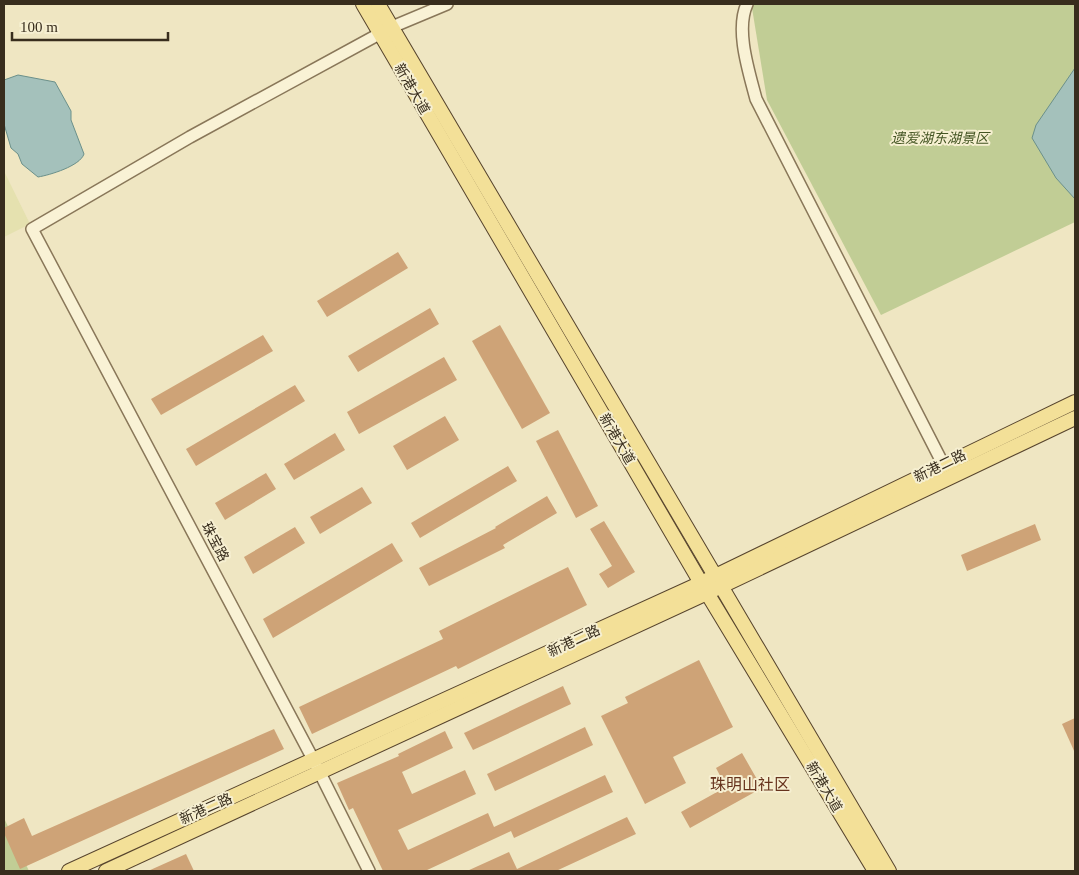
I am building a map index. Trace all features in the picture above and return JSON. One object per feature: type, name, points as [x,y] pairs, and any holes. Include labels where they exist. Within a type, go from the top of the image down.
[{"type":"main road","name":"新港大道","points":[[363,4],[386,31],[718,581],[889,871]]},
{"type":"main road","name":"新港大道","points":[[378,4],[386,31],[704,588],[875,871]]},
{"type":"main road","name":"新港二路","points":[[106,871],[316,767],[704,588],[943,464],[1075,402]]},
{"type":"main road","name":"新港二路","points":[[718,581],[1075,418]]},
{"type":"main road","name":"新港二路","points":[[69,871],[316,767]]},
{"type":"street","points":[[386,31],[447,4]]},
{"type":"street","points":[[747,4],[744,12],[745,54],[756,100],[943,464]]},
{"type":"street","name":"珠宝路","points":[[369,871],[32,229],[190,136],[386,31]]},
{"type":"shaded area","points":[[4,171],[30,224],[4,237]]},
{"type":"green space","name":"遗爱湖东湖景区","points":[[754,4],[1075,4],[1075,222],[881,315],[767,100],[752,8]]},
{"type":"green space","points":[[4,818],[29,871],[4,871]]},
{"type":"water","points":[[1075,68],[1075,199],[1056,178],[1032,138],[1036,125]]},
{"type":"water","points":[[18,75],[55,82],[71,111],[71,120],[84,154],[71,166],[38,177],[22,164],[18,154],[11,148],[4,124],[4,80]]},
{"type":"building","points":[[398,252],[408,268],[327,317],[317,301]]},
{"type":"building","points":[[430,308],[439,324],[358,372],[348,356]]},
{"type":"building","points":[[500,325],[550,413],[522,429],[472,341]]},
{"type":"building","points":[[263,335],[273,351],[161,415],[151,399]]},
{"type":"building","points":[[444,357],[457,380],[359,434],[347,412]]},
{"type":"building","points":[[295,385],[305,401],[196,466],[186,449]]},
{"type":"building","points":[[445,416],[459,440],[407,470],[393,446]]},
{"type":"building","points":[[558,430],[598,506],[576,518],[536,441]]},
{"type":"building","points":[[335,433],[345,450],[294,480],[284,464]]},
{"type":"building","points":[[508,466],[517,481],[420,538],[411,523]]},
{"type":"building","points":[[266,473],[276,489],[225,520],[215,503]]},
{"type":"building","points":[[362,487],[372,503],[320,534],[310,517]]},
{"type":"building","points":[[547,496],[557,513],[503,545],[505,548],[429,586],[419,568],[496,528]]},
{"type":"building","points":[[604,521],[635,572],[608,588],[599,574],[612,566],[590,529]]},
{"type":"building","points":[[1035,524],[1041,540],[967,571],[961,555]]},
{"type":"building","points":[[295,527],[305,543],[253,574],[244,557]]},
{"type":"building","points":[[392,543],[403,561],[273,638],[263,619]]},
{"type":"building","points":[[568,567],[587,605],[458,669],[456,666],[312,734],[299,707],[443,639],[439,631]]},
{"type":"building","points":[[699,660],[733,727],[673,757],[686,783],[645,804],[601,716],[628,703],[625,697]]},
{"type":"building","points":[[563,686],[571,704],[473,750],[464,733]]},
{"type":"building","points":[[1075,718],[1075,753],[1062,724]]},
{"type":"building","points":[[585,727],[593,745],[495,791],[487,774]]},
{"type":"building","points":[[274,729],[284,749],[20,869],[4,833],[4,828],[24,818],[32,836]]},
{"type":"building","points":[[445,731],[453,748],[402,772],[412,794],[465,770],[476,794],[398,830],[408,850],[488,813],[494,827],[605,775],[613,792],[514,838],[511,831],[425,871],[383,871],[353,808],[349,810],[337,783],[399,756],[398,754]]},
{"type":"building","points":[[742,753],[762,788],[690,828],[681,812],[726,787],[716,768]]},
{"type":"building","points":[[627,817],[636,834],[556,871],[467,871],[509,852],[517,869]]},
{"type":"building","points":[[186,854],[194,871],[148,871]]},
{"type":"district","name":"珠明山社区","points":[[750,784]]}]
